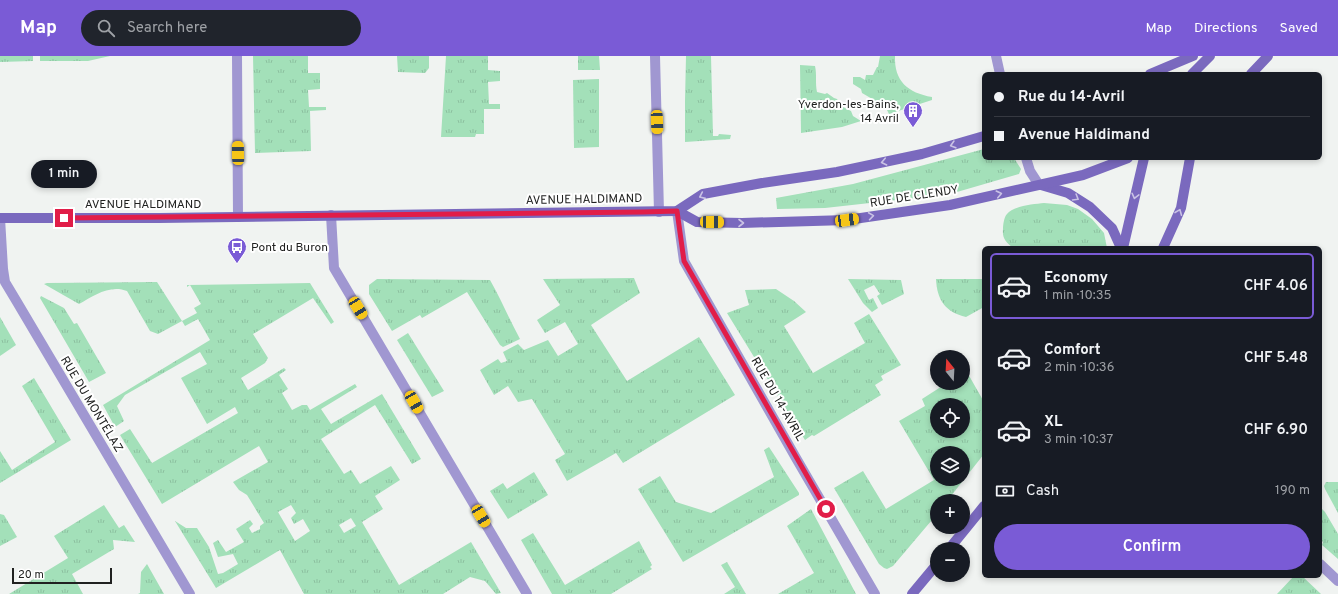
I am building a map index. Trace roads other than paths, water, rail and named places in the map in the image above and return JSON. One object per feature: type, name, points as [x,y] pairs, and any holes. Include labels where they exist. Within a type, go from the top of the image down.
[{"type":"main road","points":[[1155,72],[1193,56]]},
{"type":"main road","points":[[1194,72],[1210,56]]},
{"type":"main road","points":[[1253,72],[1268,56]]},
{"type":"main road","points":[[677,211],[702,194],[762,183],[837,172],[922,154],[982,137]]},
{"type":"main road","name":"RUE DE CLENDY","points":[[677,211],[697,222],[742,223],[847,220],[950,205],[1083,174],[1122,160]]},
{"type":"main road","points":[[1122,246],[1144,160]]},
{"type":"main road","points":[[1164,246],[1181,208],[1190,160]]},
{"type":"main road","points":[[1039,185],[1068,193],[1090,207],[1112,228],[1121,246]]},
{"type":"main road","name":"AVENUE HALDIMAND","points":[[0,218],[238,217],[677,211]]},
{"type":"main road","points":[[955,542],[982,508]]},
{"type":"main road","points":[[912,594],[930,572]]},
{"type":"street","points":[[237,56],[238,217]]},
{"type":"street","points":[[655,56],[659,212]]},
{"type":"street","points":[[996,56],[1000,72]]},
{"type":"street","points":[[1027,160],[1030,171],[1039,185]]},
{"type":"street","name":"RUE DU 14-AVRIL","points":[[677,211],[684,261],[876,594]]},
{"type":"street","points":[[331,215],[334,268],[527,594]]},
{"type":"street","name":"RUE DU MONTÉLAZ","points":[[0,218],[5,282],[190,594]]},
{"type":"street","points":[[1322,566],[1338,581]]},
{"type":"place","name":"Yverdon-les-Bains, 14 Avril","points":[[913,128]]},
{"type":"place","name":"Pont du Buron","points":[[237,264]]}]
